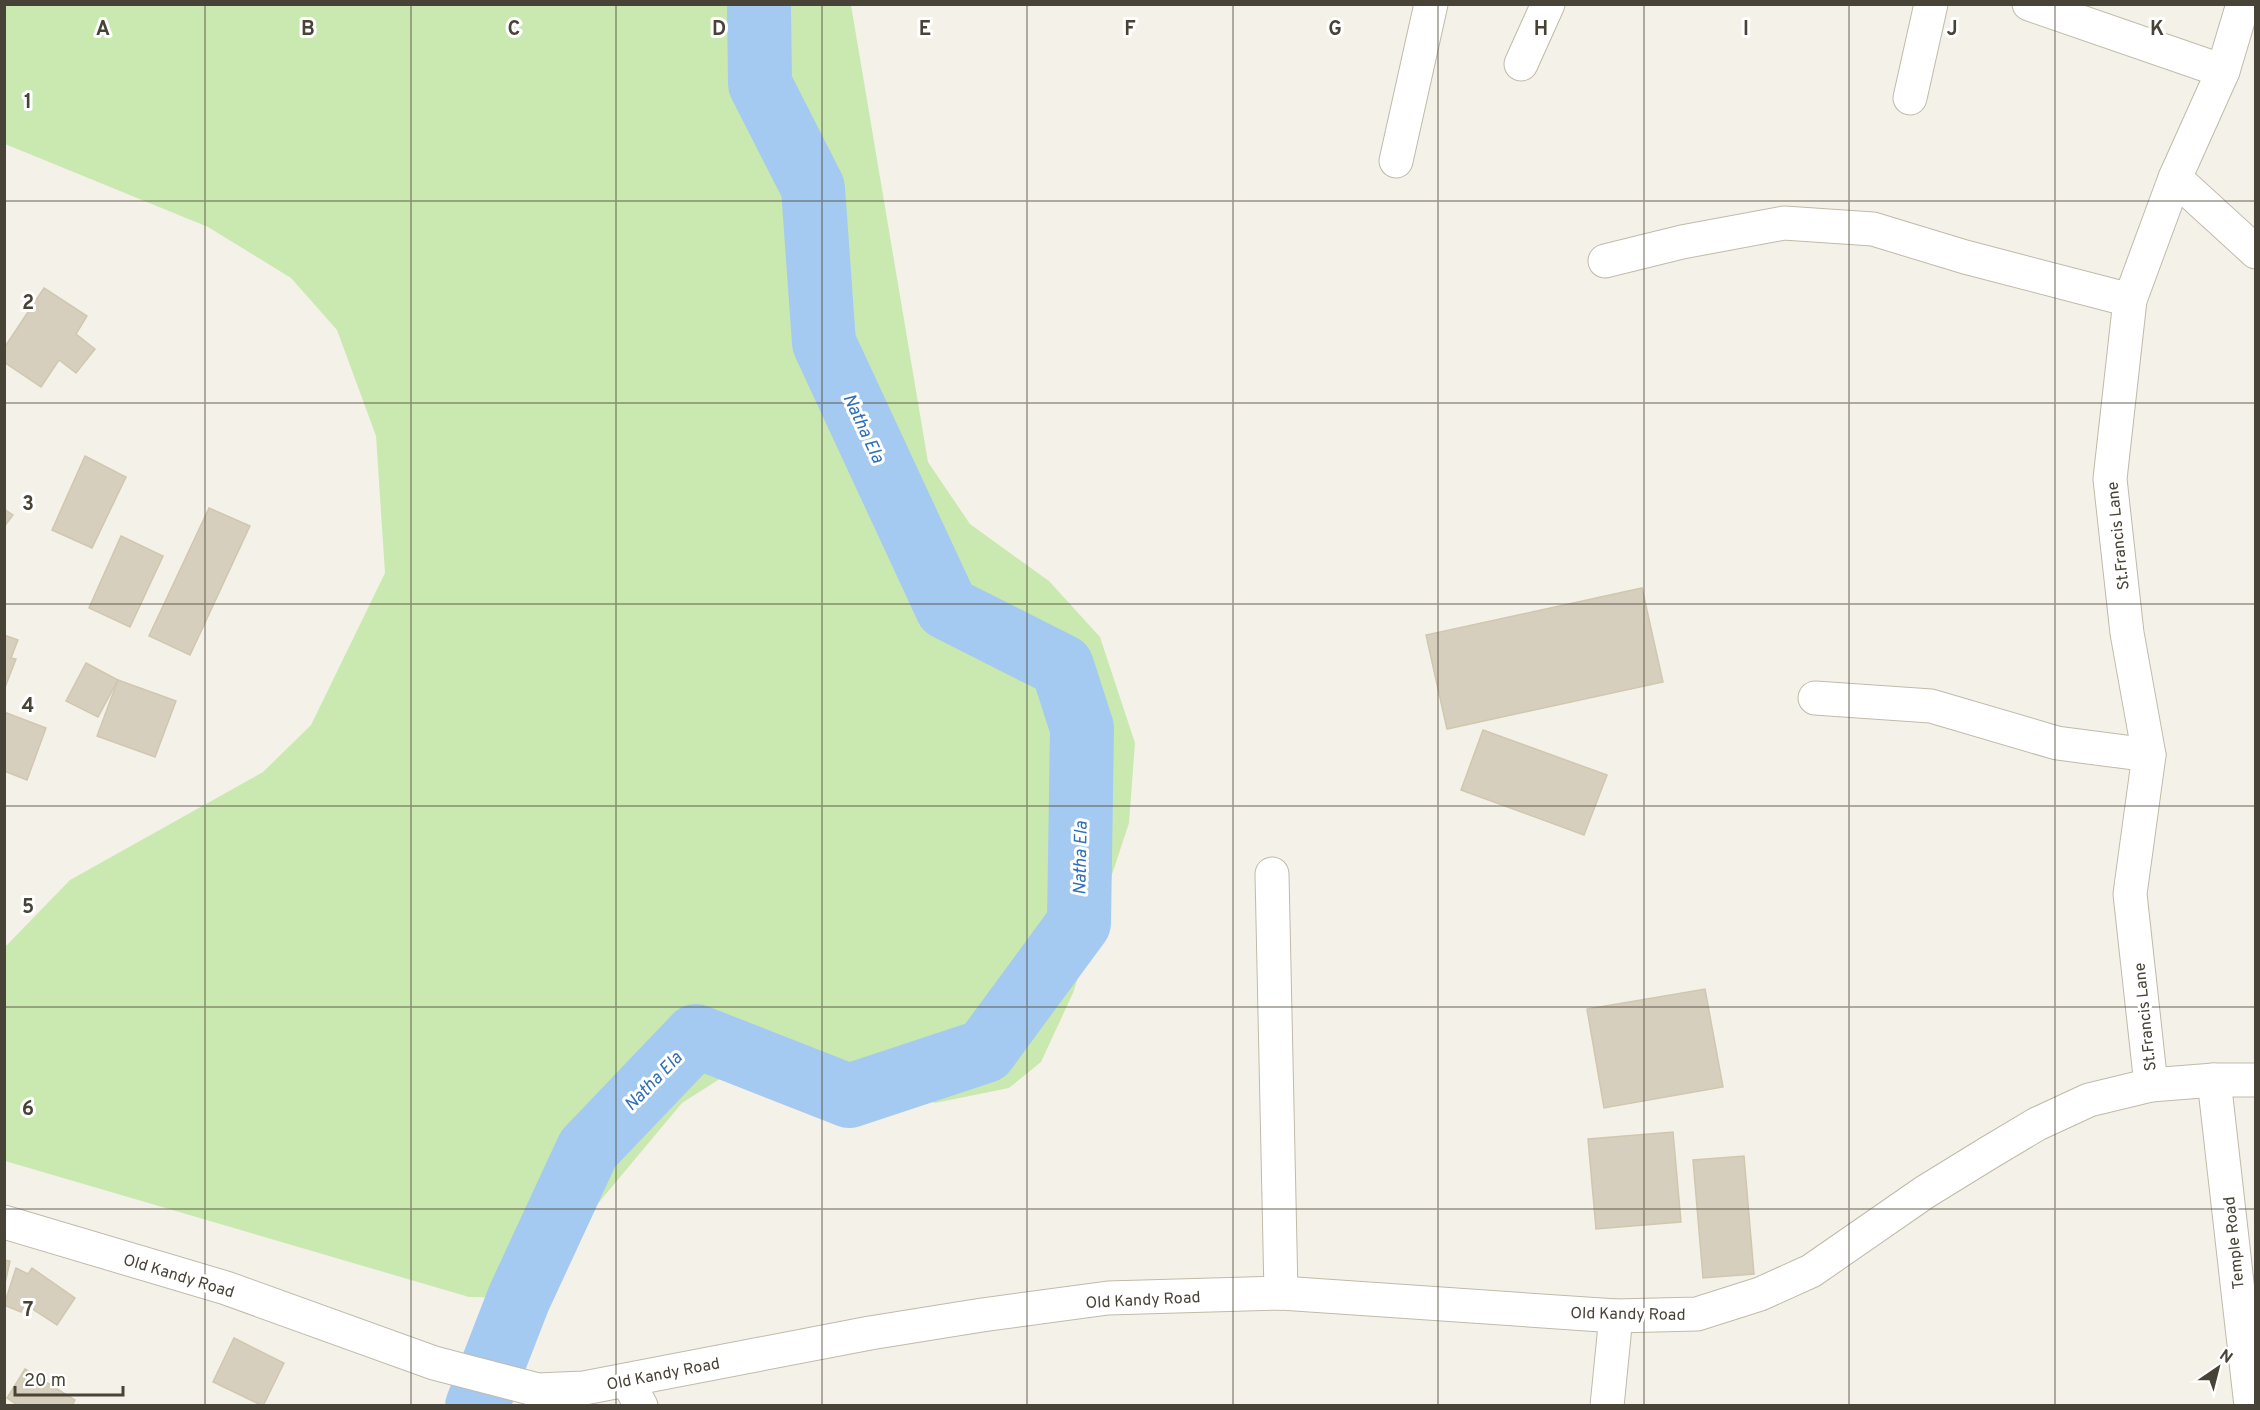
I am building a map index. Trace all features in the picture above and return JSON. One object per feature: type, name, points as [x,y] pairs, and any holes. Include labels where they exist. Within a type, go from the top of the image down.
[{"type":"street","points":[[1396,161],[1431,4]]},
{"type":"street","points":[[1521,64],[1548,4]]},
{"type":"street","points":[[1910,98],[1931,4]]},
{"type":"street","points":[[2029,4],[2223,71]]},
{"type":"street","name":"St.Francis Lane","points":[[2151,1085],[2130,894],[2149,755],[2127,633],[2110,479],[2130,300],[2175,178],[2223,71],[2244,4]]},
{"type":"street","points":[[2175,178],[2256,252]]},
{"type":"street","points":[[1605,261],[1682,242],[1784,223],[1873,229],[2130,300]]},
{"type":"street","points":[[1815,698],[1932,706],[2058,743],[2149,755]]},
{"type":"street","points":[[1272,874],[1281,1293]]},
{"type":"street","name":"Old Kandy Road","points":[[4,1222],[226,1288],[434,1363],[538,1390],[584,1388],[634,1393],[870,1333],[1108,1298],[1281,1293],[1616,1316],[1697,1314],[1760,1294],[1811,1271],[1925,1192],[2037,1124],[2089,1100],[2151,1085],[2214,1080],[2256,1080]]},
{"type":"street","name":"Temple Road","points":[[2214,1080],[2251,1406]]},
{"type":"street","points":[[1607,1406],[1616,1316]]},
{"type":"green space","points":[[5,4],[851,5],[928,462],[970,524],[1049,581],[1100,637],[1135,743],[1129,823],[1073,993],[1041,1062],[1009,1088],[935,1103],[818,1065],[751,1059],[682,1103],[519,1298],[469,1297],[5,1161],[5,947],[70,880],[263,772],[311,725],[385,573],[376,436],[337,330],[291,278],[208,227],[5,144]]},
{"type":"building","points":[[44,288],[87,316],[76,334],[95,349],[76,373],[59,360],[41,387],[4,362],[4,348]]},
{"type":"building","points":[[85,456],[126,477],[92,548],[52,530]]},
{"type":"building","points":[[209,508],[250,526],[190,655],[149,636]]},
{"type":"building","points":[[4,509],[13,515],[4,527]]},
{"type":"building","points":[[121,536],[163,556],[130,627],[89,608]]},
{"type":"building","points":[[1642,588],[1663,682],[1447,729],[1426,635]]},
{"type":"building","points":[[4,635],[18,640],[11,658],[16,659],[4,690]]},
{"type":"building","points":[[86,663],[118,680],[98,717],[66,701]]},
{"type":"building","points":[[118,680],[176,701],[155,757],[97,736]]},
{"type":"building","points":[[4,712],[46,728],[27,780],[4,771]]},
{"type":"building","points":[[1483,730],[1607,775],[1584,835],[1461,790]]},
{"type":"building","points":[[1705,989],[1723,1087],[1604,1108],[1587,1009]]},
{"type":"building","points":[[1673,1132],[1681,1222],[1596,1229],[1588,1139]]},
{"type":"building","points":[[1744,1156],[1754,1274],[1703,1278],[1693,1160]]},
{"type":"building","points":[[4,1260],[10,1261],[4,1288]]},
{"type":"building","points":[[16,1268],[28,1274],[32,1268],[75,1298],[57,1325],[25,1304],[21,1312],[4,1305]]},
{"type":"building","points":[[234,1338],[284,1363],[263,1406],[213,1382]]},
{"type":"building","points":[[25,1369],[75,1400],[72,1406],[19,1406],[7,1398]]},
{"type":"waterway","name":"Natha Ela","points":[[477,1406],[519,1298],[588,1149],[696,1036],[849,1096],[985,1051],[1079,923],[1082,728],[1062,666],[947,608],[824,343],[813,188],[760,84],[759,4]]}]
